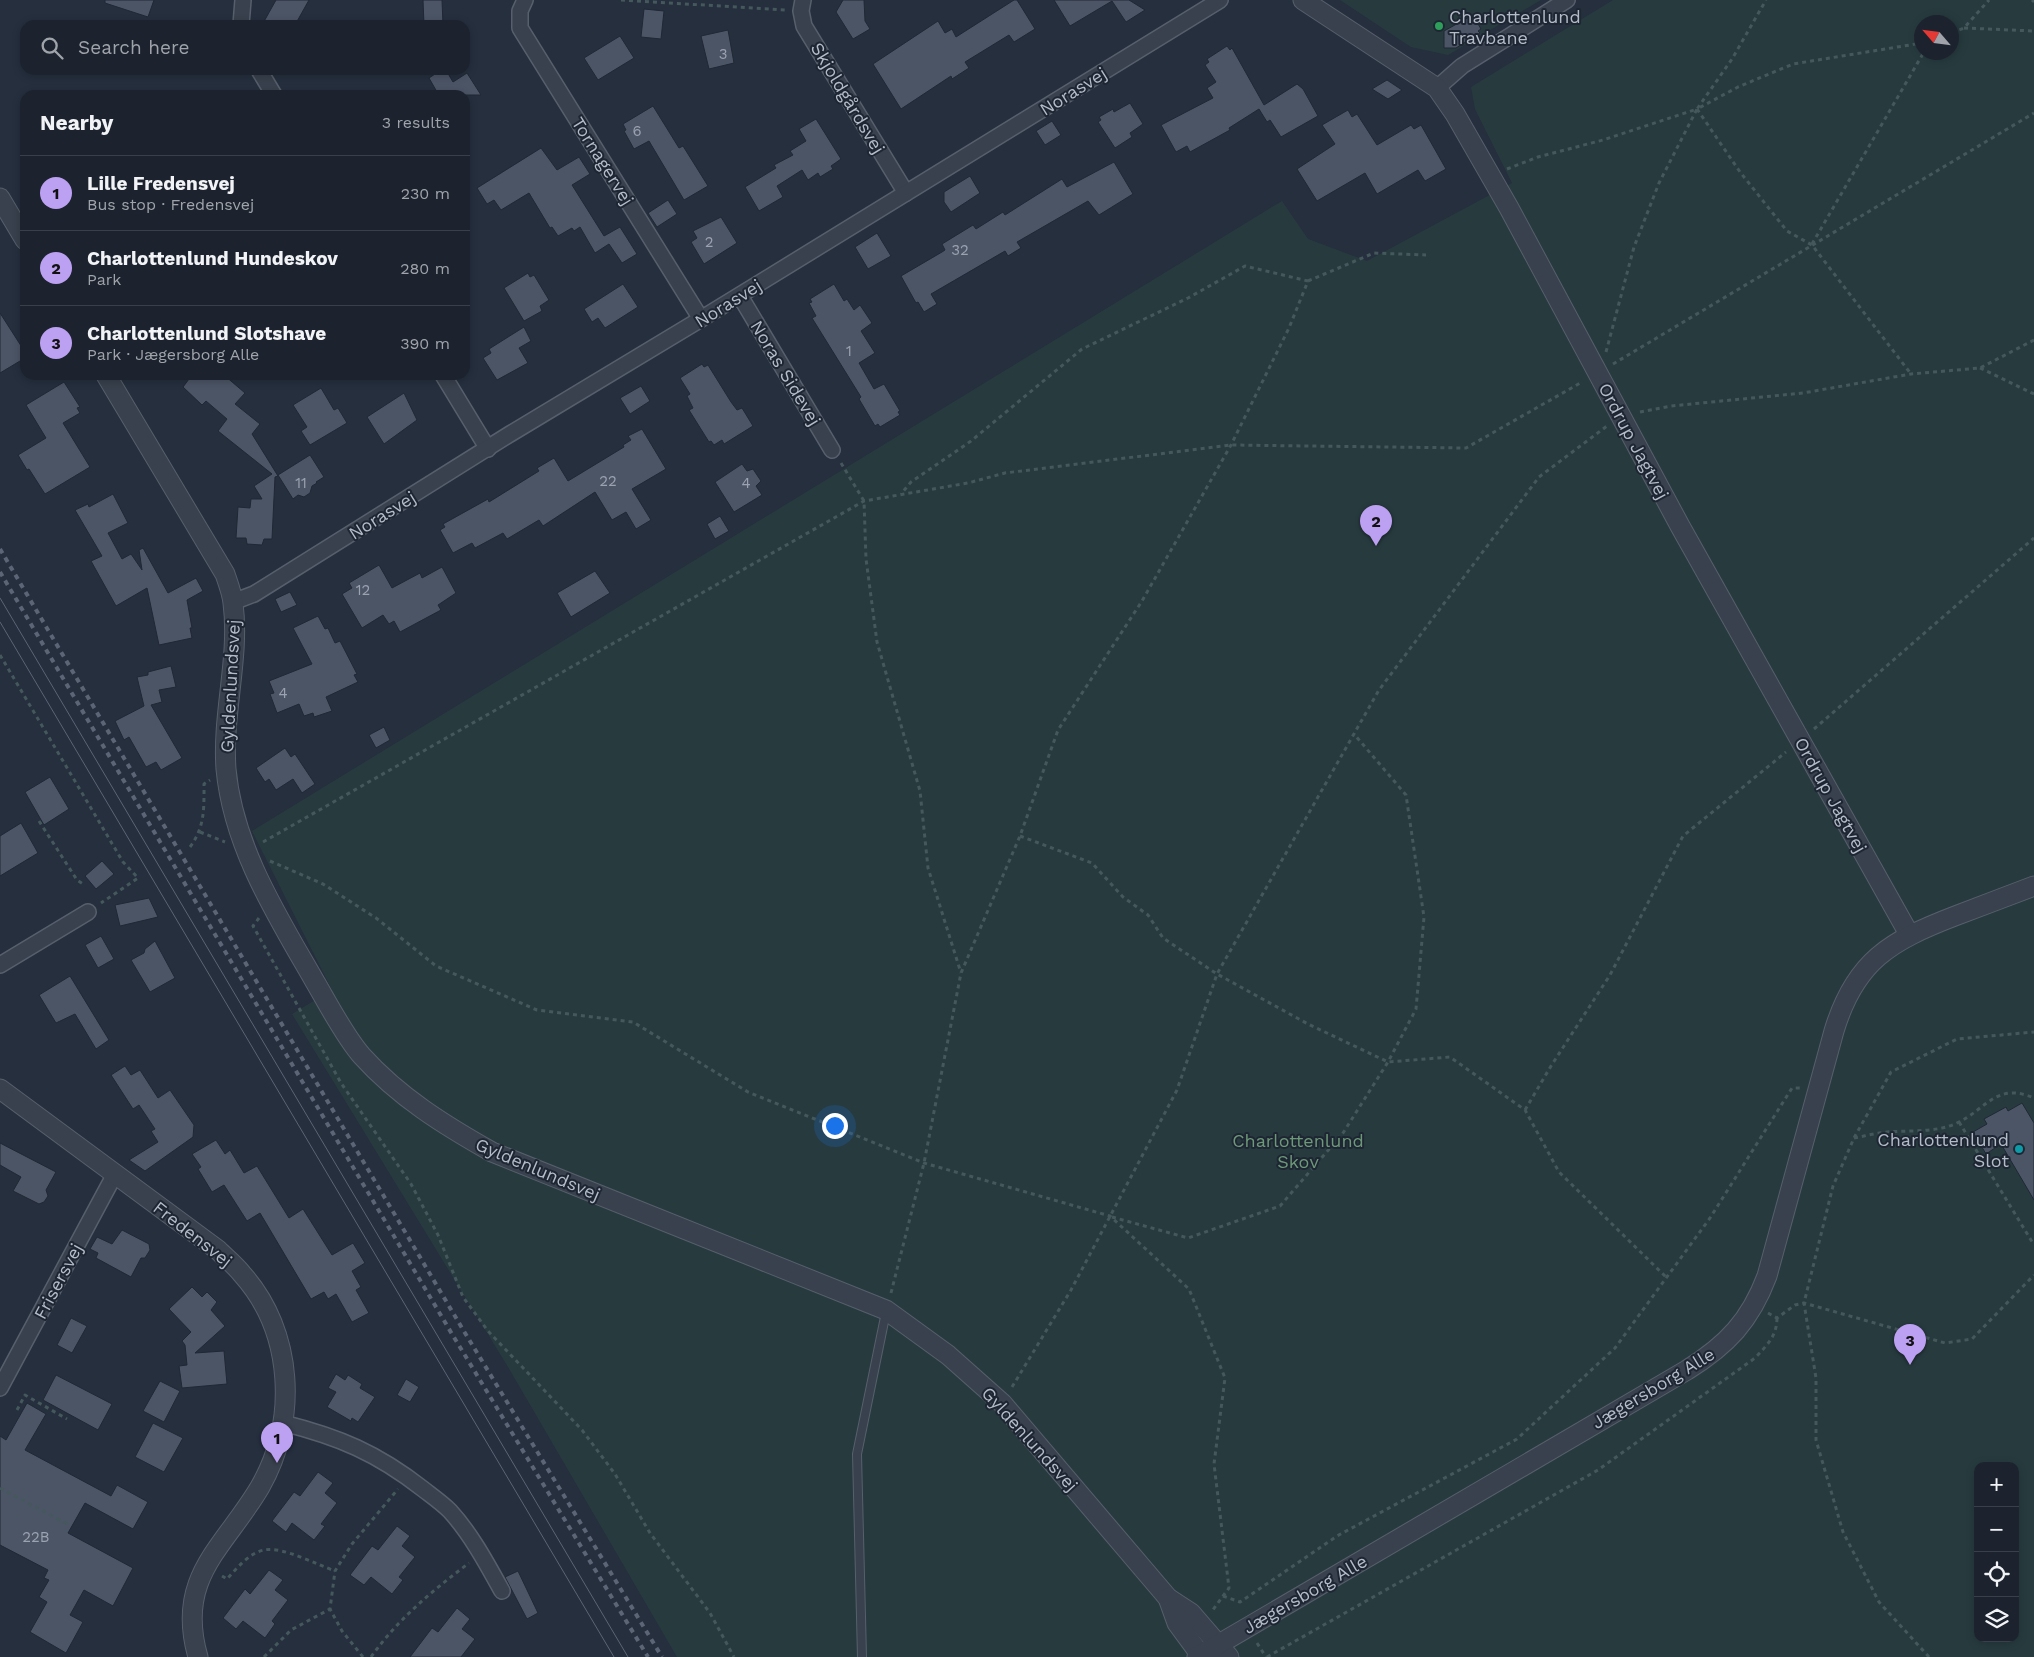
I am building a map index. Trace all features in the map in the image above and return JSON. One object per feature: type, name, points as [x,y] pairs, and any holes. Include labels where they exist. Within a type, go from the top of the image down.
[{"type":"street","points":[[241,20],[243,0]]},
{"type":"street","name":"Tornagervej","points":[[525,0],[520,11],[520,28],[701,319]]},
{"type":"street","name":"Norasvej","points":[[233,602],[254,594],[1220,0]]},
{"type":"street","name":"Ordrup Jagtvej","points":[[1303,0],[1437,88],[1455,114],[1680,526],[1909,934]]},
{"type":"street","points":[[1437,88],[1462,66],[1567,0]]},
{"type":"street","name":"Skjoldgårdsvej","points":[[802,6],[804,26],[906,193]]},
{"type":"street","points":[[262,75],[271,90]]},
{"type":"street","points":[[0,198],[20,232]]},
{"type":"street","name":"Noras Sidevej","points":[[740,296],[832,450]]},
{"type":"street","name":"Gyldenlundsvej","points":[[109,380],[225,574],[233,602],[235,629],[225,731],[226,769],[232,806],[247,851],[270,903],[324,998],[361,1055],[395,1088],[440,1123],[492,1152],[886,1310],[948,1355],[1002,1403],[1168,1598],[1191,1613],[1223,1651]]},
{"type":"street","points":[[446,380],[488,449]]},
{"type":"street","name":"Jægersborg Alle","points":[[1200,1656],[1223,1651],[1722,1347],[1752,1309],[1767,1276],[1839,1014],[1856,981],[1880,954],[1909,934],[2034,886]]},
{"type":"street","points":[[0,965],[88,912]]},
{"type":"street","name":"Fredensvej","points":[[0,1088],[218,1250],[243,1275],[264,1305],[280,1346],[287,1386],[283,1424],[275,1457],[260,1488],[205,1564],[192,1600],[192,1638],[198,1657]]},
{"type":"street","name":"Frisersvej","points":[[0,1388],[115,1174]]},
{"type":"street","points":[[283,1424],[324,1433],[360,1448],[408,1478],[450,1510],[482,1554],[502,1591]]},
{"type":"street","name":"Gyldenlundsvej","points":[[1168,1598],[1177,1623],[1200,1656]]},
{"type":"lane","points":[[862,1657],[857,1454],[886,1310]]},
{"type":"path","points":[[622,0],[802,6]]},
{"type":"path","points":[[1598,373],[1608,348],[1634,247],[1659,183],[1696,110],[1732,59],[1766,0]]},
{"type":"path","points":[[1964,28],[1989,0]]},
{"type":"path","points":[[1959,30],[1964,28],[2034,31]]},
{"type":"path","points":[[1490,176],[1538,157],[1603,140],[1696,110],[1738,88],[1793,64],[1914,44]]},
{"type":"path","points":[[1812,245],[1919,60]]},
{"type":"path","points":[[1696,110],[1740,172],[1787,231],[1812,245],[1911,374]]},
{"type":"path","points":[[247,851],[864,501],[968,483],[1005,473],[1231,445],[1466,448],[1598,373],[2034,113]]},
{"type":"path","points":[[901,494],[911,482],[971,441],[1082,349],[1188,298],[1245,266],[1308,281],[1374,253],[1426,255]]},
{"type":"path","points":[[886,1310],[924,1163],[961,972],[1020,836],[1058,730],[1142,601],[1231,445],[1289,328],[1308,281]]},
{"type":"path","points":[[1002,1403],[1071,1290],[1177,1090],[1217,974],[1379,690],[1538,477],[1621,416],[1671,406],[1803,393],[1911,374],[1980,368],[2034,340]]},
{"type":"path","points":[[1980,368],[2034,394]]},
{"type":"path","points":[[832,450],[864,501],[866,559],[877,642],[920,791],[928,868],[961,972]]},
{"type":"path","points":[[1525,1110],[1550,1066],[1610,975],[1683,836],[1800,740],[2034,538]]},
{"type":"path","points":[[0,655],[122,862],[138,878],[88,912]]},
{"type":"path","points":[[247,851],[323,884],[376,918],[436,966],[537,1010],[633,1022],[748,1092],[924,1163],[1188,1238],[1280,1206],[1343,1133],[1388,1062],[1416,1009],[1424,917],[1406,795],[1354,734]]},
{"type":"path","points":[[190,847],[200,832],[203,821],[204,784],[226,769]]},
{"type":"path","points":[[40,821],[77,880],[83,884]]},
{"type":"path","points":[[1020,836],[1092,863],[1123,897],[1148,915],[1163,938],[1217,974],[1308,1024],[1388,1062],[1450,1057],[1525,1110],[1560,1172],[1666,1278]]},
{"type":"path","points":[[270,903],[253,926],[341,1083],[412,1184],[438,1235],[462,1297],[488,1332],[582,1430],[615,1474],[650,1533],[710,1613],[734,1657]]},
{"type":"path","points":[[1929,1657],[1879,1602],[1842,1532],[1816,1440],[1816,1378],[1804,1302],[1833,1186],[1854,1138],[1891,1072],[1957,1039],[2034,1032]]},
{"type":"path","points":[[1223,1596],[1240,1602],[1337,1536],[1517,1440],[1615,1348],[1710,1218],[1792,1088],[1819,1088]]},
{"type":"path","points":[[1854,1138],[1885,1132],[1927,1130],[1959,1122],[2000,1094],[2034,1098]]},
{"type":"path","points":[[1959,1122],[2034,1245]]},
{"type":"path","points":[[1110,1216],[1189,1289],[1225,1378],[1214,1464],[1230,1588],[1211,1614],[1197,1621]]},
{"type":"path","points":[[1777,1318],[1795,1305],[1804,1302],[1945,1343],[1972,1338],[2034,1276]]},
{"type":"path","points":[[1766,1312],[1777,1318]]},
{"type":"path","points":[[1267,1657],[1598,1470],[1755,1358],[1772,1341],[1777,1328],[1777,1318]]},
{"type":"path","points":[[17,1410],[25,1395],[67,1419]]},
{"type":"path","points":[[363,1657],[342,1631],[330,1609],[335,1571],[352,1544],[408,1478]]},
{"type":"path","points":[[0,1488],[69,1525]]},
{"type":"path","points":[[205,1564],[227,1579],[247,1558],[264,1550],[281,1551],[335,1571]]},
{"type":"path","points":[[371,1657],[396,1625],[420,1601],[482,1554]]},
{"type":"path","points":[[264,1657],[291,1630],[330,1609]]},
{"type":"green space","name":"Charlottenlund Travbane","points":[[1340,0],[1541,0],[1448,55],[1411,47]]},
{"type":"green space","name":"Charlottenlund Skov","points":[[1613,0],[2034,0],[2034,1657],[677,1657],[511,1372],[292,1014],[332,990],[252,831],[1282,201],[1308,239],[1367,261],[1512,183],[1475,109],[1471,87]]},
{"type":"building","points":[[105,0],[154,0],[148,17],[105,3]]},
{"type":"building","points":[[276,0],[309,0],[298,20],[265,20]]},
{"type":"building","points":[[423,0],[442,0],[443,20],[424,20]]},
{"type":"building","points":[[843,0],[864,0],[865,21],[870,29],[853,39],[836,12]]},
{"type":"building","points":[[1014,0],[1017,0],[1035,29],[1014,42],[1009,35],[965,62],[969,68],[952,79],[951,76],[901,109],[873,64],[938,21],[945,33],[952,29],[956,37]]},
{"type":"building","points":[[1054,0],[1129,0],[1145,10],[1126,22],[1112,1],[1070,26]]},
{"type":"building","points":[[644,9],[664,11],[661,39],[641,37]]},
{"type":"building","points":[[1473,15],[1481,29],[1478,31],[1480,33],[1456,48],[1444,48],[1444,31]]},
{"type":"building","points":[[728,30],[734,63],[709,69],[701,36]]},
{"type":"building","points":[[620,36],[634,58],[598,80],[584,58]]},
{"type":"building","points":[[1227,46],[1230,50],[1232,48],[1264,105],[1297,84],[1303,89],[1318,116],[1281,137],[1270,120],[1267,122],[1259,109],[1229,128],[1230,130],[1190,152],[1187,146],[1176,152],[1161,125],[1213,98],[1207,88],[1216,82],[1205,65],[1209,62],[1207,59]]},
{"type":"building","points":[[434,75],[449,75],[453,82],[464,75],[468,75],[481,95],[470,95],[470,90],[436,90],[429,78]]},
{"type":"building","points":[[1387,80],[1402,90],[1388,99],[1372,89]]},
{"type":"building","points":[[1130,103],[1143,124],[1130,133],[1132,137],[1115,148],[1098,122],[1101,120],[1099,117],[1113,109],[1114,112]]},
{"type":"building","points":[[653,106],[679,148],[683,146],[708,186],[684,200],[649,141],[634,149],[624,131],[626,130],[623,124]]},
{"type":"building","points":[[1348,110],[1352,117],[1357,114],[1377,145],[1411,125],[1414,129],[1421,125],[1446,169],[1425,181],[1418,170],[1377,194],[1365,173],[1317,201],[1297,169],[1335,144],[1322,125]]},
{"type":"building","points":[[816,119],[841,159],[831,166],[833,169],[820,177],[818,173],[808,180],[802,170],[777,186],[783,197],[759,211],[745,187],[776,168],[774,165],[793,155],[790,151],[806,141],[799,129]]},
{"type":"building","points":[[1052,121],[1061,135],[1045,145],[1036,131]]},
{"type":"building","points":[[541,148],[557,170],[579,157],[590,174],[572,185],[604,236],[620,227],[637,254],[622,263],[609,244],[595,253],[580,227],[574,231],[572,228],[558,236],[552,227],[550,228],[529,193],[501,210],[494,200],[487,204],[477,188]]},
{"type":"building","points":[[1114,162],[1133,194],[1099,215],[1088,201],[1017,242],[1021,248],[1008,256],[1005,251],[931,294],[937,304],[924,312],[918,302],[916,303],[901,276],[945,250],[942,244],[973,225],[976,229],[1003,212],[1005,215],[1062,179],[1067,187]]},
{"type":"building","points":[[970,176],[980,193],[951,212],[944,202],[944,192]]},
{"type":"building","points":[[668,200],[677,214],[657,227],[648,213]]},
{"type":"building","points":[[721,217],[737,243],[704,264],[691,242],[697,238],[693,231]]},
{"type":"building","points":[[877,233],[891,256],[868,269],[855,247]]},
{"type":"building","points":[[528,273],[530,277],[534,275],[549,300],[540,306],[542,311],[524,321],[504,288]]},
{"type":"building","points":[[623,284],[638,307],[605,328],[598,318],[592,322],[584,309]]},
{"type":"building","points":[[834,284],[844,301],[847,299],[854,310],[860,305],[872,323],[861,331],[875,353],[859,363],[874,389],[884,384],[900,411],[898,412],[900,415],[880,427],[878,424],[875,426],[859,399],[861,397],[812,318],[816,316],[809,303],[812,302],[810,299]]},
{"type":"building","points":[[0,313],[20,344],[20,361],[0,373]]},
{"type":"building","points":[[524,327],[531,341],[519,348],[528,363],[497,380],[483,358],[491,353],[489,349]]},
{"type":"building","points":[[702,364],[704,367],[708,365],[731,402],[737,410],[742,408],[753,426],[724,444],[722,440],[714,445],[711,441],[709,442],[689,410],[693,408],[687,396],[690,394],[680,378]]},
{"type":"building","points":[[188,380],[230,380],[245,393],[235,404],[260,424],[252,434],[278,476],[275,477],[272,539],[264,539],[262,545],[247,544],[246,538],[236,538],[238,507],[250,508],[251,499],[262,499],[254,486],[272,474],[218,431],[227,419],[206,401],[202,405],[183,387]]},
{"type":"building","points":[[64,382],[80,407],[77,408],[80,413],[63,423],[90,467],[45,494],[18,455],[46,438],[26,405]]},
{"type":"building","points":[[641,386],[650,401],[630,414],[620,398]]},
{"type":"building","points":[[321,388],[334,410],[338,408],[347,423],[310,445],[301,431],[307,427],[293,405]]},
{"type":"building","points":[[404,393],[417,420],[384,444],[367,417]]},
{"type":"building","points":[[642,429],[666,469],[632,489],[651,520],[636,529],[626,512],[612,520],[595,492],[543,526],[539,520],[507,539],[503,533],[475,548],[472,543],[453,553],[440,530],[445,527],[443,524],[488,499],[489,502],[539,471],[537,468],[554,458],[568,481],[624,447],[623,445],[631,440],[628,436]]},
{"type":"building","points":[[310,455],[324,477],[312,486],[310,493],[304,497],[298,495],[293,499],[278,475]]},
{"type":"building","points":[[742,464],[747,471],[753,469],[761,481],[756,486],[762,495],[734,512],[715,482]]},
{"type":"building","points":[[113,494],[128,523],[108,533],[122,559],[131,554],[142,570],[139,550],[143,548],[168,593],[196,578],[203,591],[187,600],[192,638],[159,645],[147,588],[116,606],[91,561],[102,556],[75,510],[88,504],[89,507]]},
{"type":"building","points":[[720,516],[729,531],[715,539],[707,524]]},
{"type":"building","points":[[379,565],[392,588],[420,573],[422,578],[442,567],[456,593],[438,605],[441,610],[400,632],[394,621],[389,624],[383,615],[362,628],[342,594],[352,588],[349,583]]},
{"type":"building","points":[[595,571],[610,593],[571,617],[557,593]]},
{"type":"building","points":[[290,592],[297,605],[281,612],[275,599]]},
{"type":"building","points":[[318,616],[325,629],[328,628],[335,643],[340,641],[357,674],[354,675],[358,682],[326,697],[332,711],[314,717],[313,713],[304,716],[299,704],[277,713],[270,694],[274,693],[269,681],[312,664],[293,628]]},
{"type":"building","points":[[171,666],[176,687],[159,690],[162,702],[151,705],[182,758],[161,770],[156,762],[146,767],[129,737],[124,740],[115,721],[144,706],[137,677]]},
{"type":"building","points":[[384,727],[390,740],[376,748],[369,735]]},
{"type":"building","points":[[285,748],[291,757],[295,754],[315,784],[302,793],[293,779],[276,790],[269,779],[265,782],[256,768]]},
{"type":"building","points":[[50,777],[69,809],[44,825],[25,792]]},
{"type":"building","points":[[21,823],[38,853],[0,876],[0,836]]},
{"type":"building","points":[[102,861],[114,874],[96,889],[85,876]]},
{"type":"building","points":[[149,898],[158,917],[120,926],[115,905]]},
{"type":"building","points":[[101,936],[114,959],[98,968],[85,945]]},
{"type":"building","points":[[155,941],[175,978],[150,992],[131,960],[144,953],[145,949]]},
{"type":"building","points":[[70,976],[109,1040],[96,1049],[75,1014],[56,1023],[39,995]]},
{"type":"building","points":[[125,1066],[131,1075],[140,1070],[158,1098],[170,1090],[194,1125],[193,1137],[145,1171],[129,1160],[158,1142],[151,1131],[155,1129],[139,1105],[133,1109],[111,1075]]},
{"type":"building","name":"Charlottenlund Slot","points":[[2022,1103],[2034,1123],[2034,1200],[2001,1144],[1986,1154],[1973,1132],[1987,1124],[1984,1119],[2006,1107],[2008,1111]]},
{"type":"building","points":[[216,1140],[225,1154],[230,1150],[244,1173],[257,1166],[289,1218],[303,1209],[332,1255],[353,1243],[365,1263],[352,1271],[361,1287],[356,1290],[369,1313],[352,1322],[336,1294],[328,1299],[324,1292],[311,1299],[260,1213],[247,1221],[224,1185],[212,1192],[198,1169],[201,1167],[192,1154]]},
{"type":"building","points":[[0,1143],[56,1172],[46,1190],[48,1196],[44,1202],[39,1204],[13,1191],[21,1177],[0,1165]]},
{"type":"building","points":[[122,1230],[149,1244],[150,1250],[145,1258],[141,1258],[131,1277],[96,1258],[98,1253],[90,1249],[97,1237],[112,1244]]},
{"type":"building","points":[[192,1287],[202,1297],[207,1292],[217,1302],[211,1310],[225,1326],[195,1353],[224,1351],[227,1384],[182,1388],[179,1366],[187,1365],[185,1345],[182,1341],[191,1332],[169,1309]]},
{"type":"building","points":[[71,1318],[87,1326],[72,1353],[57,1345]]},
{"type":"building","points":[[336,1374],[345,1380],[348,1375],[362,1384],[360,1388],[375,1397],[358,1422],[352,1418],[351,1421],[327,1407],[336,1392],[328,1388]]},
{"type":"building","points":[[56,1375],[112,1404],[98,1430],[43,1400]]},
{"type":"building","points":[[406,1379],[419,1387],[410,1402],[397,1395]]},
{"type":"building","points":[[160,1381],[180,1391],[164,1422],[143,1411]]},
{"type":"building","points":[[27,1403],[46,1414],[25,1450],[111,1496],[117,1485],[148,1502],[133,1529],[85,1503],[68,1533],[133,1568],[113,1606],[84,1590],[70,1615],[83,1622],[66,1653],[30,1632],[47,1602],[39,1597],[49,1580],[44,1578],[48,1570],[0,1545],[0,1436],[6,1440]]},
{"type":"building","points":[[153,1423],[183,1438],[164,1472],[135,1457]]},
{"type":"building","points":[[318,1472],[333,1483],[325,1493],[337,1503],[321,1524],[325,1526],[314,1540],[292,1523],[286,1532],[272,1521],[294,1492],[300,1496]]},
{"type":"building","points":[[397,1526],[410,1536],[402,1546],[415,1557],[399,1577],[403,1580],[392,1594],[371,1577],[364,1585],[350,1575],[372,1546],[378,1550]]},
{"type":"building","points":[[269,1570],[283,1580],[275,1590],[288,1600],[272,1621],[275,1624],[265,1638],[243,1621],[236,1629],[223,1618],[245,1589],[250,1594]]},
{"type":"building","points":[[518,1571],[538,1613],[527,1619],[505,1577]]},
{"type":"building","points":[[457,1608],[470,1619],[462,1629],[475,1639],[461,1657],[410,1657],[432,1628],[438,1632]]},
{"type":"tram line","points":[[0,598],[628,1657]]},
{"type":"tram line","points":[[0,622],[614,1657]]},
{"type":"railway","points":[[0,549],[462,1328],[662,1657]]},
{"type":"railway","points":[[0,572],[452,1334],[648,1657]]},
{"type":"place","name":"Charlottenlund Travbane","points":[[1439,26]]},
{"type":"place","name":"Charlottenlund Hundeskov","points":[[1376,546]]},
{"type":"place","name":"Charlottenlund Slot","points":[[2019,1149]]},
{"type":"place","name":"Charlottenlund Slotshave","points":[[1910,1365]]},
{"type":"place","name":"Lille Fredensvej","points":[[277,1463]]}]
